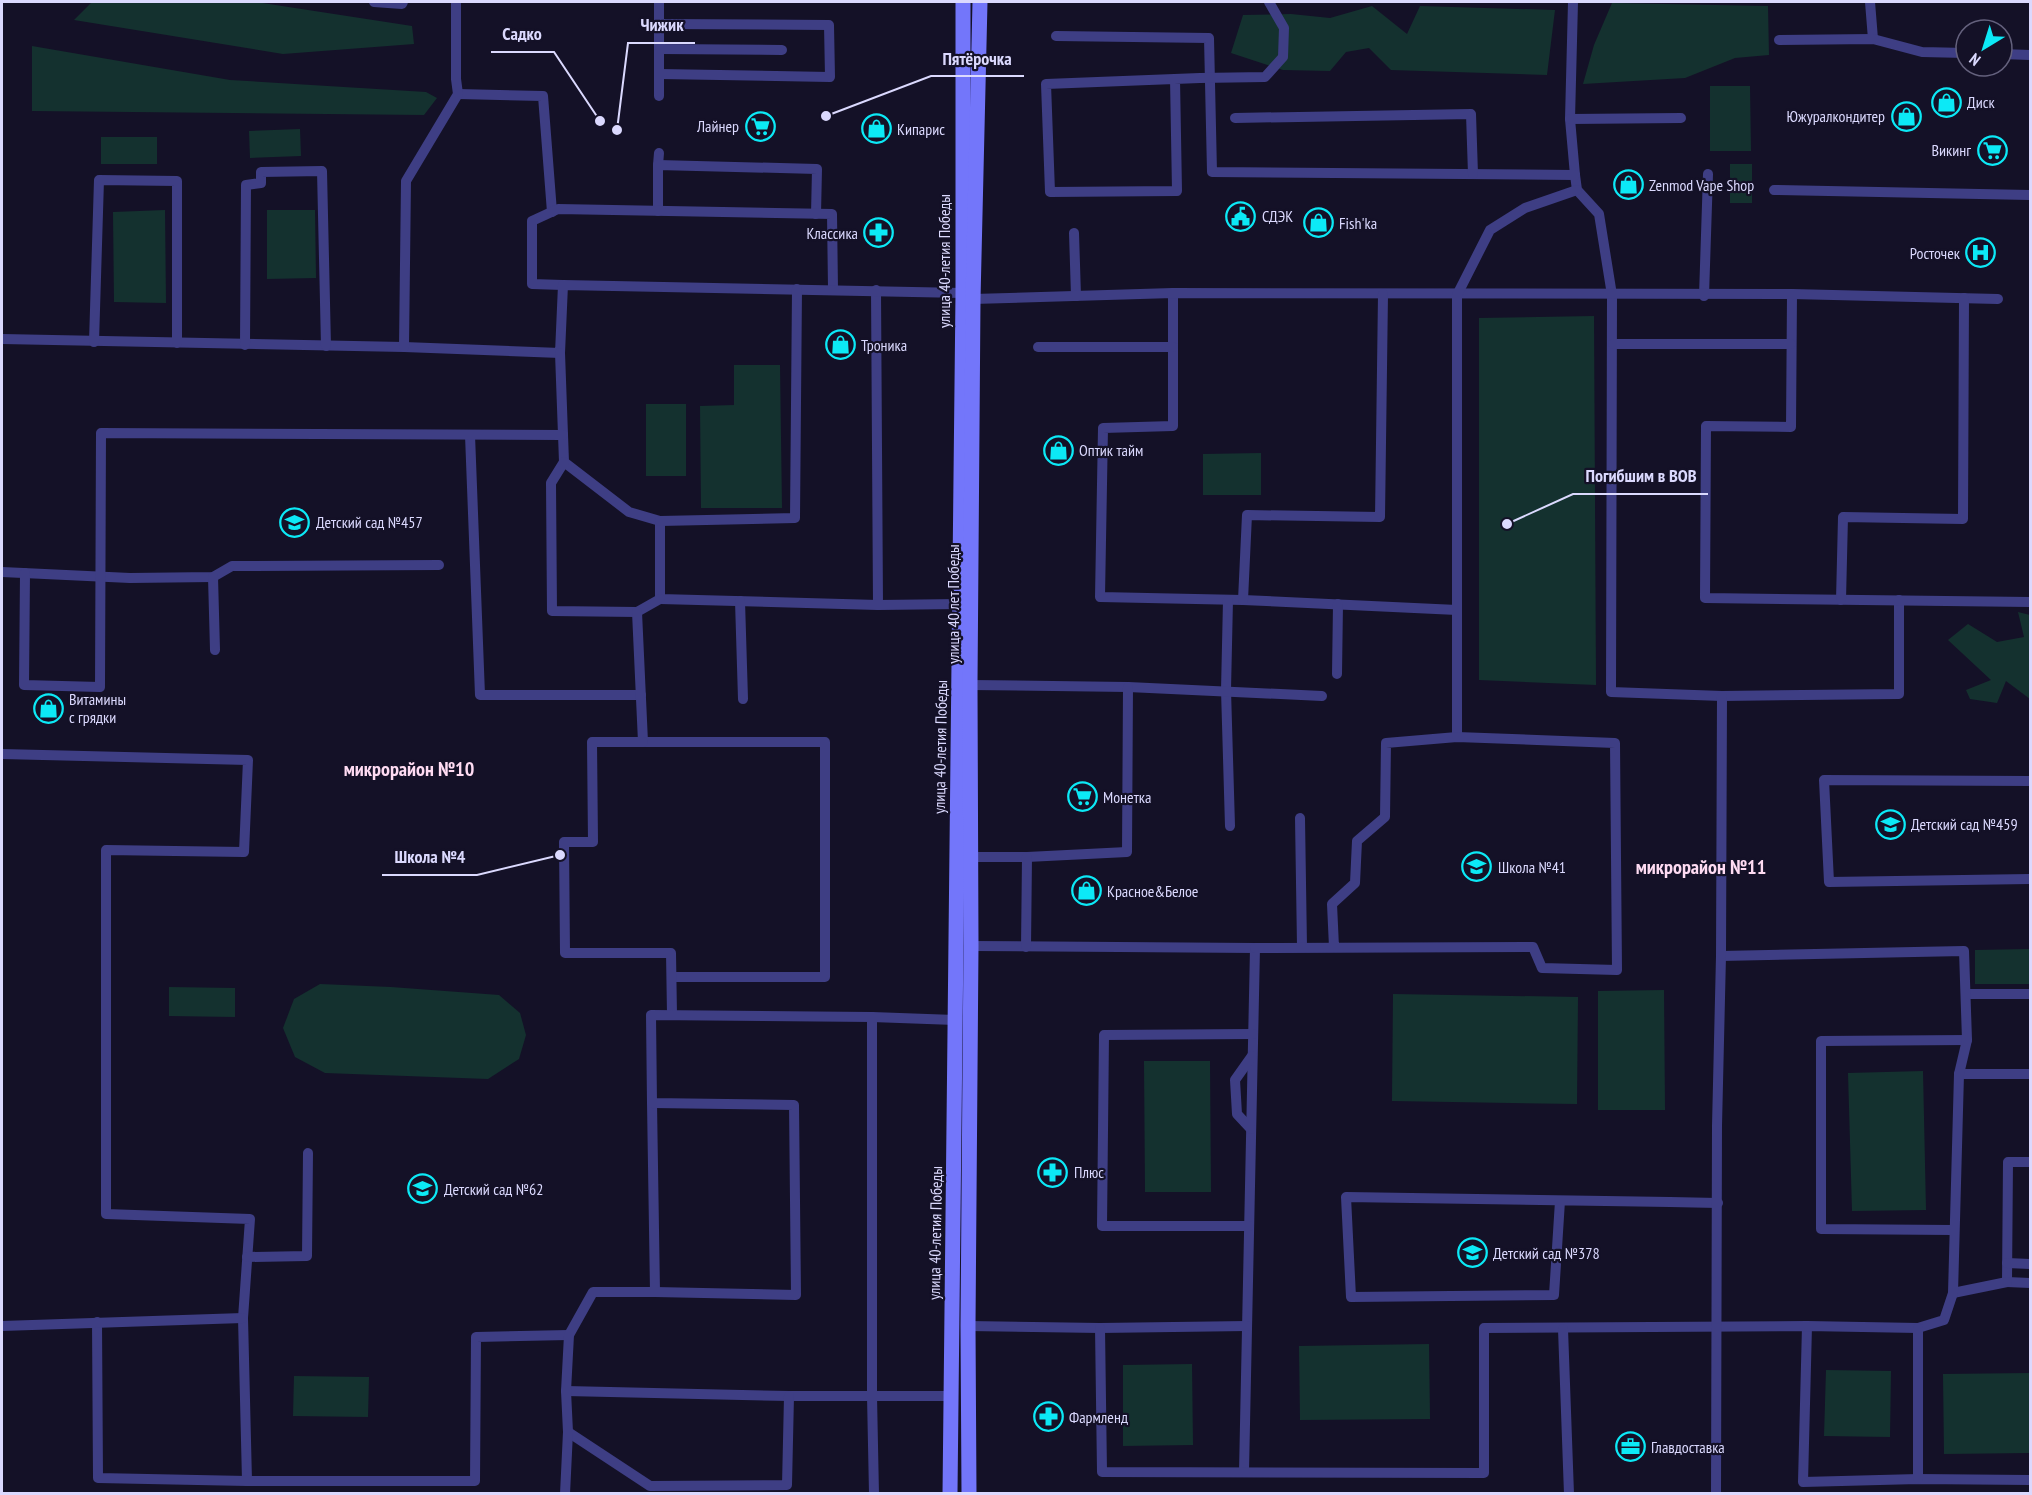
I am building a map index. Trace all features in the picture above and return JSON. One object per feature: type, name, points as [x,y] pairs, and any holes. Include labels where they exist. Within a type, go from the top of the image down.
[{"type":"street","name":"улица 40-летия Победы","points":[[963,2],[968,296]]},
{"type":"street","name":"улица 40-летия Победы","points":[[950,1494],[955,1020],[964,685],[959,604],[980,2]]},
{"type":"street","name":"улица 40 лет Победы","points":[[968,296],[964,685],[972,946]]},
{"type":"street","name":"улица 40-летия Победы","points":[[969,1494],[968,1326],[972,946]]},
{"type":"street","points":[[955,1020],[971,1021]]},
{"type":"street","points":[[952,1325],[968,1326]]},
{"type":"lane","points":[[374,2],[402,4],[404,2]]},
{"type":"lane","points":[[404,347],[406,181],[458,94],[456,2]]},
{"type":"lane","points":[[659,2],[659,96]]},
{"type":"lane","points":[[1174,79],[1178,191],[1050,192],[1046,84],[1174,79],[1265,77],[1283,57],[1284,28],[1269,2]]},
{"type":"lane","points":[[1573,2],[1570,119],[1575,175],[1577,190],[1599,214],[1612,295],[1611,692],[1722,696],[1899,694],[1899,600]]},
{"type":"lane","points":[[1869,2],[1873,39]]},
{"type":"lane","points":[[660,24],[829,25],[830,77],[660,74]]},
{"type":"lane","points":[[1056,36],[1209,38],[1212,172],[1575,175]]},
{"type":"lane","points":[[1779,40],[1873,39],[1922,52],[1954,53]]},
{"type":"lane","points":[[660,49],[782,50]]},
{"type":"lane","points":[[2014,54],[2031,55]]},
{"type":"lane","points":[[458,94],[543,96],[552,212]]},
{"type":"lane","points":[[1234,118],[1471,114],[1473,174]]},
{"type":"lane","points":[[1570,119],[1681,118]]},
{"type":"lane","points":[[658,211],[659,153]]},
{"type":"lane","points":[[658,165],[817,169],[816,214]]},
{"type":"lane","points":[[245,345],[246,185],[261,183],[261,172],[322,171],[326,346]]},
{"type":"lane","points":[[1704,296],[1708,174]]},
{"type":"lane","points":[[94,342],[99,180],[177,181],[177,343]]},
{"type":"lane","points":[[1457,737],[1457,295],[1490,230],[1525,208],[1577,190]]},
{"type":"lane","points":[[1774,190],[2031,195]]},
{"type":"lane","points":[[833,289],[832,214],[558,209],[532,220],[532,284],[876,290],[968,296],[1173,293],[1704,296],[1792,294],[1998,299]]},
{"type":"lane","points":[[1074,233],[1076,296]]},
{"type":"lane","points":[[563,285],[560,353],[564,462],[551,483],[552,611],[637,612],[660,599],[878,605],[959,604]]},
{"type":"lane","points":[[564,462],[629,512],[660,521],[795,518],[797,289]]},
{"type":"lane","points":[[876,290],[878,605]]},
{"type":"lane","points":[[1173,293],[1173,426],[1103,428],[1100,597],[1243,600],[1457,610]]},
{"type":"lane","points":[[1243,600],[1247,515],[1380,518],[1383,294]]},
{"type":"lane","points":[[1792,294],[1791,427],[1706,426],[1705,598],[2031,602]]},
{"type":"lane","points":[[1841,600],[1843,517],[1963,519],[1964,298]]},
{"type":"lane","points":[[2,339],[404,347],[560,353]]},
{"type":"lane","points":[[1612,344],[1791,344]]},
{"type":"lane","points":[[1038,347],[1173,347]]},
{"type":"lane","points":[[25,573],[24,685],[99,687],[101,433],[563,435]]},
{"type":"lane","points":[[470,435],[480,695],[641,695]]},
{"type":"lane","points":[[660,521],[660,599]]},
{"type":"lane","points":[[2,572],[130,578],[213,578],[232,566],[439,565]]},
{"type":"lane","points":[[213,578],[215,650]]},
{"type":"lane","points":[[1228,600],[1226,690],[1230,826]]},
{"type":"lane","points":[[740,601],[742,699]]},
{"type":"lane","points":[[1337,674],[1338,604]]},
{"type":"lane","points":[[637,612],[643,742]]},
{"type":"lane","points":[[964,685],[1226,690],[1322,696]]},
{"type":"lane","points":[[971,857],[1128,852],[1128,687]]},
{"type":"lane","points":[[1716,1494],[1722,696]]},
{"type":"lane","points":[[972,946],[1255,948],[1533,947],[1542,968],[1617,970],[1615,743],[1457,737],[1386,743],[1385,817],[1357,841],[1355,883],[1332,904],[1334,947]]},
{"type":"lane","points":[[672,977],[825,977],[825,742],[592,742],[593,842],[564,842],[565,953],[671,953],[672,1015]]},
{"type":"lane","points":[[2,754],[248,760],[244,852],[106,850],[106,1214],[250,1219],[243,1318],[248,1481]]},
{"type":"lane","points":[[2031,781],[1824,780],[1829,882],[2031,879]]},
{"type":"lane","points":[[1300,818],[1302,947]]},
{"type":"lane","points":[[1026,946],[1027,857]]},
{"type":"lane","points":[[1244,1472],[1255,948]]},
{"type":"lane","points":[[1100,1328],[1102,1472],[1484,1473],[1484,1328],[1807,1326],[1918,1328],[1944,1320],[1953,1293],[1959,1074],[1966,1040],[1967,994],[1964,951],[1721,956]]},
{"type":"lane","points":[[1967,994],[2031,994]]},
{"type":"lane","points":[[655,1292],[651,1015],[955,1020]]},
{"type":"lane","points":[[872,1017],[874,1494]]},
{"type":"lane","points":[[1249,1226],[1102,1226],[1104,1035],[1253,1034]]},
{"type":"lane","points":[[1953,1230],[1821,1229],[1821,1041],[1966,1040]]},
{"type":"lane","points":[[1251,1129],[1237,1114],[1234,1080],[1252,1056]]},
{"type":"lane","points":[[1959,1074],[2031,1074]]},
{"type":"lane","points":[[565,1494],[569,1335],[593,1292],[796,1295],[794,1105],[652,1103]]},
{"type":"lane","points":[[247,1257],[307,1256],[308,1153]]},
{"type":"lane","points":[[2007,1282],[2008,1162],[2031,1162]]},
{"type":"lane","points":[[1560,1201],[1554,1295],[1351,1297],[1346,1197],[1718,1203]]},
{"type":"lane","points":[[2007,1263],[2031,1264]]},
{"type":"lane","points":[[1953,1293],[2007,1282],[2031,1283]]},
{"type":"lane","points":[[2,1326],[243,1318]]},
{"type":"lane","points":[[97,1322],[98,1478],[248,1481],[475,1481],[476,1337],[569,1335]]},
{"type":"lane","points":[[968,1326],[1100,1328],[1247,1326]]},
{"type":"lane","points":[[1807,1326],[1803,1482],[1918,1479],[2031,1480]]},
{"type":"lane","points":[[1918,1328],[1918,1479]]},
{"type":"lane","points":[[1563,1329],[1569,1494]]},
{"type":"lane","points":[[566,1391],[789,1396],[951,1396]]},
{"type":"lane","points":[[568,1432],[650,1486],[787,1485],[789,1396]]},
{"type":"green space","points":[[92,2],[256,2],[412,26],[414,44],[283,54],[74,20]]},
{"type":"green space","points":[[1612,3],[1768,6],[1769,55],[1735,58],[1685,78],[1583,84],[1594,45]]},
{"type":"green space","points":[[1372,6],[1407,34],[1420,6],[1555,10],[1547,75],[1391,70],[1369,48],[1346,52],[1330,71],[1283,70],[1231,53],[1243,15],[1291,14],[1330,18]]},
{"type":"green space","points":[[32,46],[230,80],[426,92],[437,98],[424,115],[32,111]]},
{"type":"green space","points":[[1710,86],[1750,86],[1751,151],[1710,151]]},
{"type":"green space","points":[[300,129],[301,156],[250,158],[249,131]]},
{"type":"green space","points":[[101,137],[157,137],[157,164],[101,164]]},
{"type":"green space","points":[[1730,164],[1752,164],[1752,203],[1730,203]]},
{"type":"green space","points":[[165,210],[166,303],[114,302],[113,212]]},
{"type":"green space","points":[[267,210],[315,210],[316,278],[267,279]]},
{"type":"green space","points":[[1594,316],[1596,685],[1479,680],[1479,318]]},
{"type":"green space","points":[[734,365],[780,365],[782,508],[701,508],[700,406],[734,405]]},
{"type":"green space","points":[[646,404],[686,404],[686,476],[646,476]]},
{"type":"green space","points":[[1261,453],[1261,495],[1203,495],[1203,454]]},
{"type":"green space","points":[[2018,612],[2030,615],[2030,699],[2006,681],[1997,703],[1970,699],[1966,690],[1991,680],[1948,640],[1968,624],[1997,642],[2024,637]]},
{"type":"green space","points":[[2030,949],[2030,984],[1975,984],[1975,950]]},
{"type":"green space","points":[[320,984],[499,995],[520,1013],[526,1035],[519,1059],[488,1079],[325,1073],[295,1057],[283,1028],[294,999]]},
{"type":"green space","points":[[169,987],[235,988],[235,1017],[169,1016]]},
{"type":"green space","points":[[1664,990],[1665,1110],[1598,1110],[1598,991]]},
{"type":"green space","points":[[1393,994],[1578,997],[1577,1104],[1392,1101]]},
{"type":"green space","points":[[1144,1061],[1210,1061],[1211,1192],[1145,1192]]},
{"type":"green space","points":[[1923,1071],[1926,1210],[1852,1211],[1848,1073]]},
{"type":"green space","points":[[1429,1344],[1430,1419],[1300,1420],[1299,1346]]},
{"type":"green space","points":[[1192,1364],[1193,1445],[1123,1446],[1123,1365]]},
{"type":"green space","points":[[1826,1370],[1891,1371],[1890,1437],[1824,1436]]},
{"type":"green space","points":[[2030,1373],[2030,1453],[1944,1454],[1943,1374]]},
{"type":"green space","points":[[294,1376],[369,1377],[368,1417],[293,1416]]},
{"type":"place","name":"Диск","points":[[1946,102]]},
{"type":"place","name":"Пятёрочка","points":[[826,116]]},
{"type":"place","name":"Южуралкондитер","points":[[1906,116]]},
{"type":"place","name":"Садко","points":[[600,121]]},
{"type":"place","name":"Лайнер","points":[[760,126]]},
{"type":"place","name":"Кипарис","points":[[876,129]]},
{"type":"place","name":"Чижик","points":[[617,130]]},
{"type":"place","name":"Викинг","points":[[1992,150]]},
{"type":"place","name":"Zenmod Vape Shop","points":[[1628,185]]},
{"type":"place","name":"СДЭК","points":[[1241,216]]},
{"type":"place","name":"Fish'ka","points":[[1318,223]]},
{"type":"place","name":"Классика","points":[[879,233]]},
{"type":"place","name":"Росточек","points":[[1981,253]]},
{"type":"place","name":"Троника","points":[[840,345]]},
{"type":"place","name":"Оптик тайм","points":[[1058,450]]},
{"type":"place","name":"Детский сад №457","points":[[295,522]]},
{"type":"place","name":"Погибшим в ВОВ","points":[[1507,524]]},
{"type":"place","name":"Витамины с грядки","points":[[48,708]]},
{"type":"place","name":"Монетка","points":[[1082,797]]},
{"type":"place","name":"Детский сад №459","points":[[1890,824]]},
{"type":"place","name":"Школа №4","points":[[560,855]]},
{"type":"place","name":"Школа №41","points":[[1477,867]]},
{"type":"place","name":"Красное&Белое","points":[[1086,891]]},
{"type":"place","name":"Плюс","points":[[1053,1172]]},
{"type":"place","name":"Детский сад №62","points":[[423,1189]]},
{"type":"place","name":"Детский сад №378","points":[[1472,1253]]},
{"type":"place","name":"Фармленд","points":[[1048,1417]]},
{"type":"place","name":"Главдоставка","points":[[1630,1447]]},
{"type":"district","name":"микрорайон №10","points":[[409,769]]},
{"type":"district","name":"микрорайон №11","points":[[1701,867]]}]
